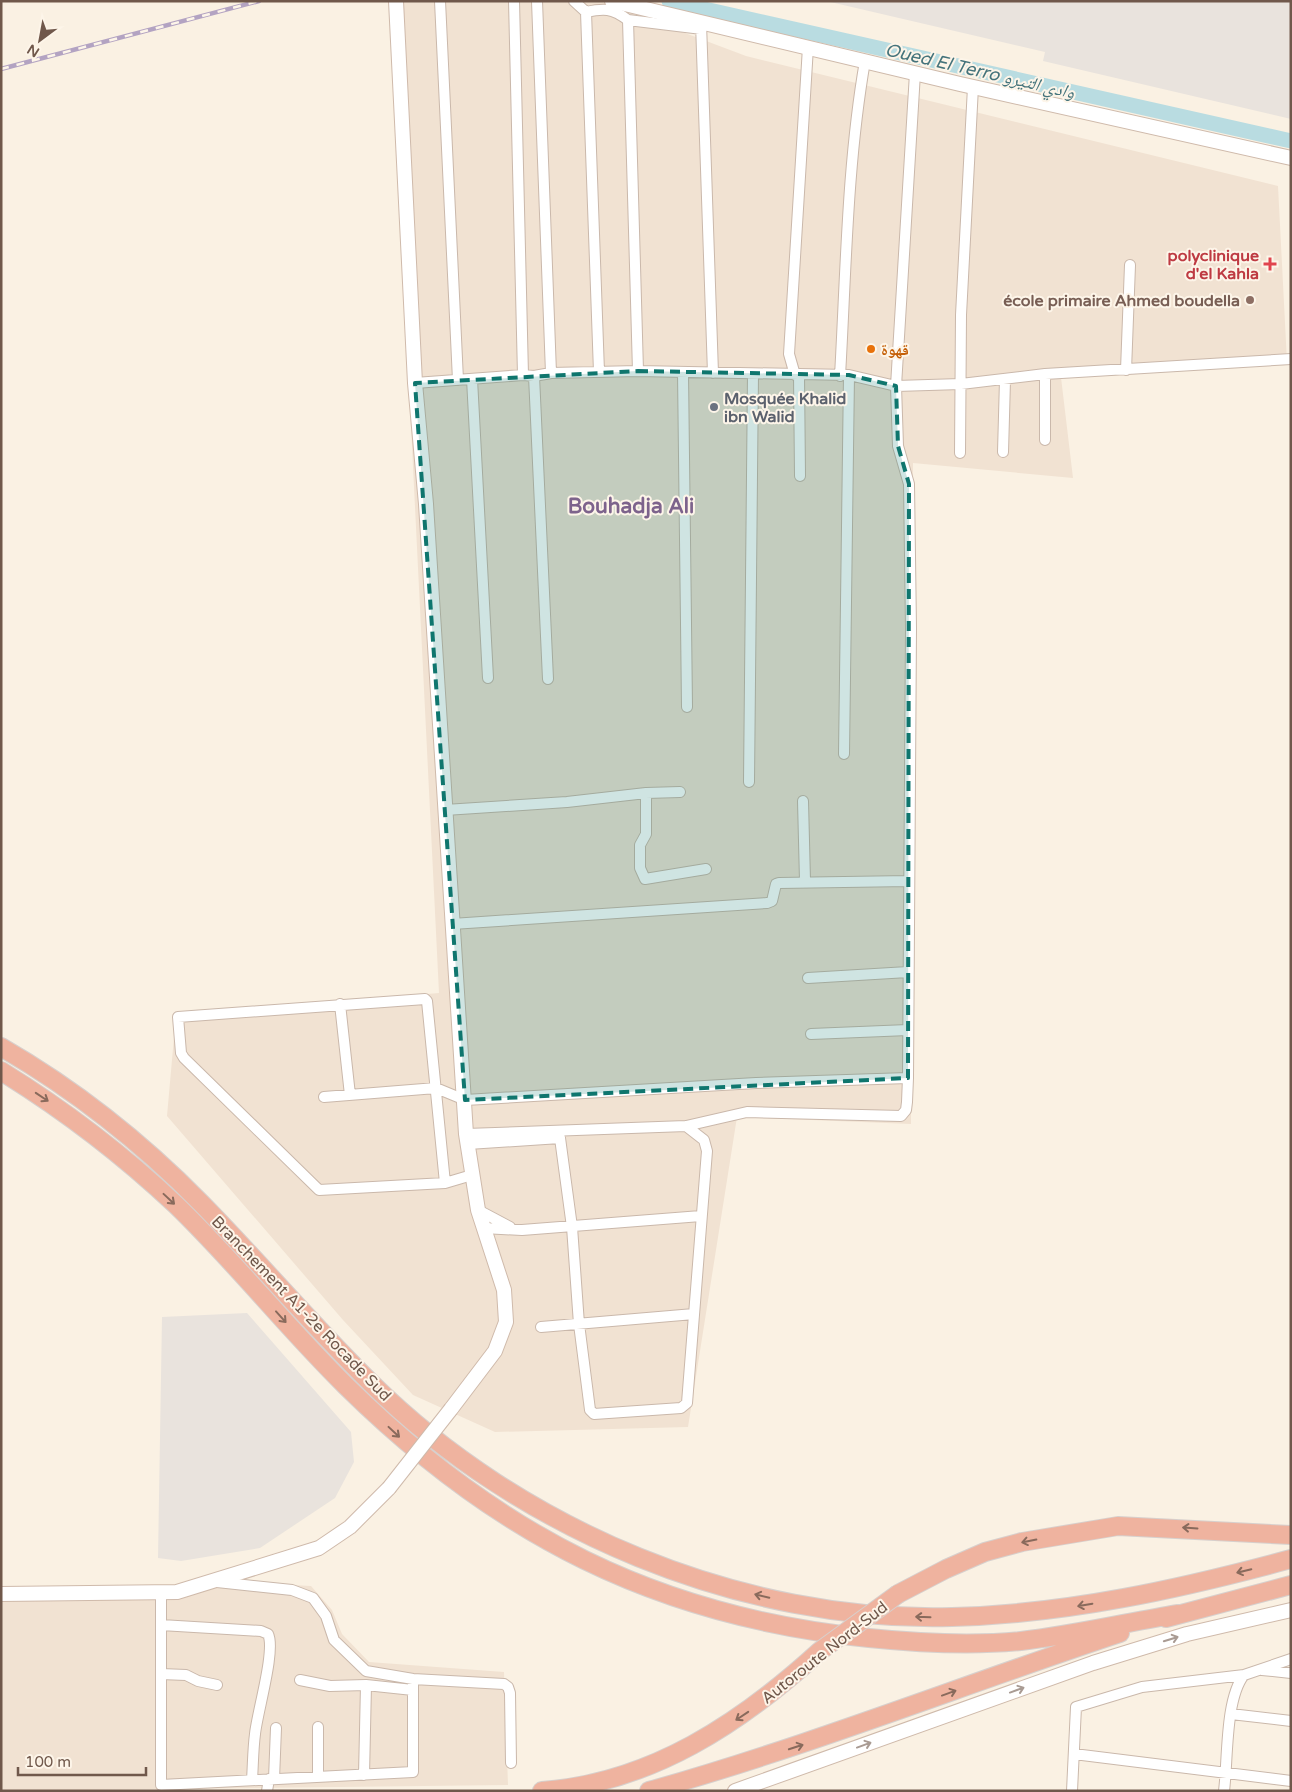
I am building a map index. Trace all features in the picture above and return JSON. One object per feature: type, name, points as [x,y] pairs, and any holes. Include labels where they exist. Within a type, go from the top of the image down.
[{"type":"highway","name":"Branchement A1-2e Rocade Sud","points":[[1,1047],[94,1110],[166,1169],[202,1204],[375,1387],[442,1445],[478,1471],[530,1504],[567,1525],[631,1554],[717,1584],[778,1600],[844,1611],[948,1617],[1001,1615],[1085,1605],[1247,1571],[1291,1559]]},
{"type":"highway","name":"Branchement A1-2e Rocade Sud","points":[[1,1070],[98,1137],[132,1166],[214,1245],[343,1384],[406,1443],[490,1507],[571,1554],[609,1572],[653,1590],[726,1613],[829,1634],[896,1641],[956,1643],[1019,1641],[1177,1614]]},
{"type":"highway","name":"Autoroute Nord-Sud","points":[[542,1791],[573,1788],[647,1766],[718,1732],[747,1713],[820,1651],[898,1594],[946,1569],[985,1552],[1022,1542],[1118,1526],[1181,1527],[1291,1535]]},
{"type":"highway","points":[[649,1791],[769,1756],[1177,1614],[1291,1585]]},
{"type":"highway","points":[[689,1791],[769,1756]]},
{"type":"street","points":[[1,1594],[177,1592],[319,1548],[350,1527],[389,1488],[495,1351],[506,1322],[504,1290],[478,1210],[467,1139],[426,504],[415,383],[396,1]]},
{"type":"street","points":[[440,1],[458,380]]},
{"type":"street","points":[[514,1],[528,375],[548,680]]},
{"type":"street","points":[[537,1],[551,373]]},
{"type":"street","points":[[574,1],[586,12],[599,372]]},
{"type":"street","points":[[612,1],[701,26],[808,47],[973,87],[1291,158]]},
{"type":"street","points":[[586,12],[604,8],[628,20],[701,26]]},
{"type":"street","points":[[628,20],[638,371]]},
{"type":"street","points":[[701,26],[713,373]]},
{"type":"street","points":[[800,476],[797,375],[789,354],[808,47]]},
{"type":"street","points":[[844,754],[844,375],[852,170],[858,100],[866,61]]},
{"type":"street","points":[[467,1139],[686,1126],[747,1112],[901,1116],[906,1110],[908,1078],[911,628],[910,484],[898,446],[896,386],[914,73]]},
{"type":"street","points":[[960,453],[961,315],[973,87]]},
{"type":"street","points":[[1126,370],[1130,265]]},
{"type":"street","points":[[415,383],[551,373],[638,371],[844,375],[896,386],[961,384],[1046,374],[1291,359]]},
{"type":"street","points":[[683,372],[687,707]]},
{"type":"street","points":[[749,782],[753,374]]},
{"type":"street","points":[[1045,440],[1046,374]]},
{"type":"street","points":[[472,379],[488,678]]},
{"type":"street","points":[[1003,452],[1005,380]]},
{"type":"street","points":[[445,810],[567,802],[646,793],[680,792]]},
{"type":"street","points":[[646,793],[646,834],[640,845],[640,868],[645,879],[706,869]]},
{"type":"street","points":[[803,801],[805,881]]},
{"type":"street","points":[[452,924],[767,903],[775,897],[776,884],[805,881],[908,881]]},
{"type":"street","points":[[808,978],[908,972]]},
{"type":"street","points":[[445,1183],[427,1001],[425,999],[178,1017],[181,1053],[319,1190],[445,1183],[472,1175]]},
{"type":"street","points":[[340,1004],[350,1095]]},
{"type":"street","points":[[811,1034],[908,1030]]},
{"type":"street","points":[[324,1097],[436,1088],[465,1100],[756,1084],[908,1078]]},
{"type":"street","points":[[467,1139],[560,1138],[572,1226],[578,1324],[591,1413],[681,1408],[687,1403],[707,1150],[704,1140],[686,1126]]},
{"type":"street","points":[[478,1210],[517,1230]]},
{"type":"street","points":[[483,1228],[517,1230],[701,1216]]},
{"type":"street","points":[[541,1327],[694,1314]]},
{"type":"street","points":[[213,1582],[292,1590],[314,1598],[326,1616],[334,1640],[366,1671],[413,1679],[495,1683],[508,1687],[511,1763]]},
{"type":"street","points":[[161,1592],[161,1785],[413,1772],[413,1679]]},
{"type":"street","points":[[735,1791],[1093,1663],[1186,1634],[1291,1610]]},
{"type":"street","points":[[161,1625],[261,1631],[268,1634],[270,1653],[255,1733],[252,1780]]},
{"type":"street","points":[[1072,1791],[1076,1707],[1142,1687],[1244,1675],[1291,1658]]},
{"type":"street","points":[[1257,1669],[1291,1673]]},
{"type":"street","points":[[161,1674],[186,1675],[198,1681],[217,1686]]},
{"type":"street","points":[[1224,1791],[1231,1714],[1238,1683],[1244,1675]]},
{"type":"street","points":[[300,1680],[330,1686],[366,1686],[413,1690]]},
{"type":"street","points":[[364,1775],[366,1686]]},
{"type":"street","points":[[1231,1714],[1291,1721]]},
{"type":"street","points":[[318,1727],[318,1777]]},
{"type":"street","points":[[267,1791],[272,1779],[276,1728]]},
{"type":"street","points":[[1074,1754],[1226,1775],[1291,1781]]},
{"type":"highlighted area","points":[[638,371],[849,375],[896,386],[898,446],[909,484],[908,1078],[465,1100],[415,383]]},
{"type":"shaded area","points":[[390,1],[600,1],[746,56],[1278,186],[1287,362],[1060,369],[1073,478],[913,463],[911,1124],[737,1117],[688,1427],[495,1432],[413,1395],[343,1320],[167,1116],[176,1015],[439,993]]},
{"type":"shaded area","points":[[826,1],[1291,1],[1291,119],[1043,61],[1045,52]]},
{"type":"shaded area","points":[[247,1313],[351,1432],[354,1462],[335,1498],[260,1548],[181,1561],[158,1558],[162,1317]]},
{"type":"shaded area","points":[[213,1581],[311,1586],[332,1610],[342,1634],[369,1662],[504,1672],[508,1785],[1,1791],[1,1594],[177,1592]]},
{"type":"waterway","name":"Oued El Terro وادي التيرو","points":[[669,1],[1291,141]]},
{"type":"railway","points":[[1,69],[259,1]]},
{"type":"place","name":"polyclinique d'el Kahla","points":[[1270,264]]},
{"type":"place","name":"école primaire Ahmed boudella","points":[[1250,300]]},
{"type":"place","name":"قهوة","points":[[871,349]]},
{"type":"place","name":"Mosquée Khalid ibn Walid","points":[[714,407]]},
{"type":"district","name":"Bouhadja Ali","points":[[631,506]]}]
